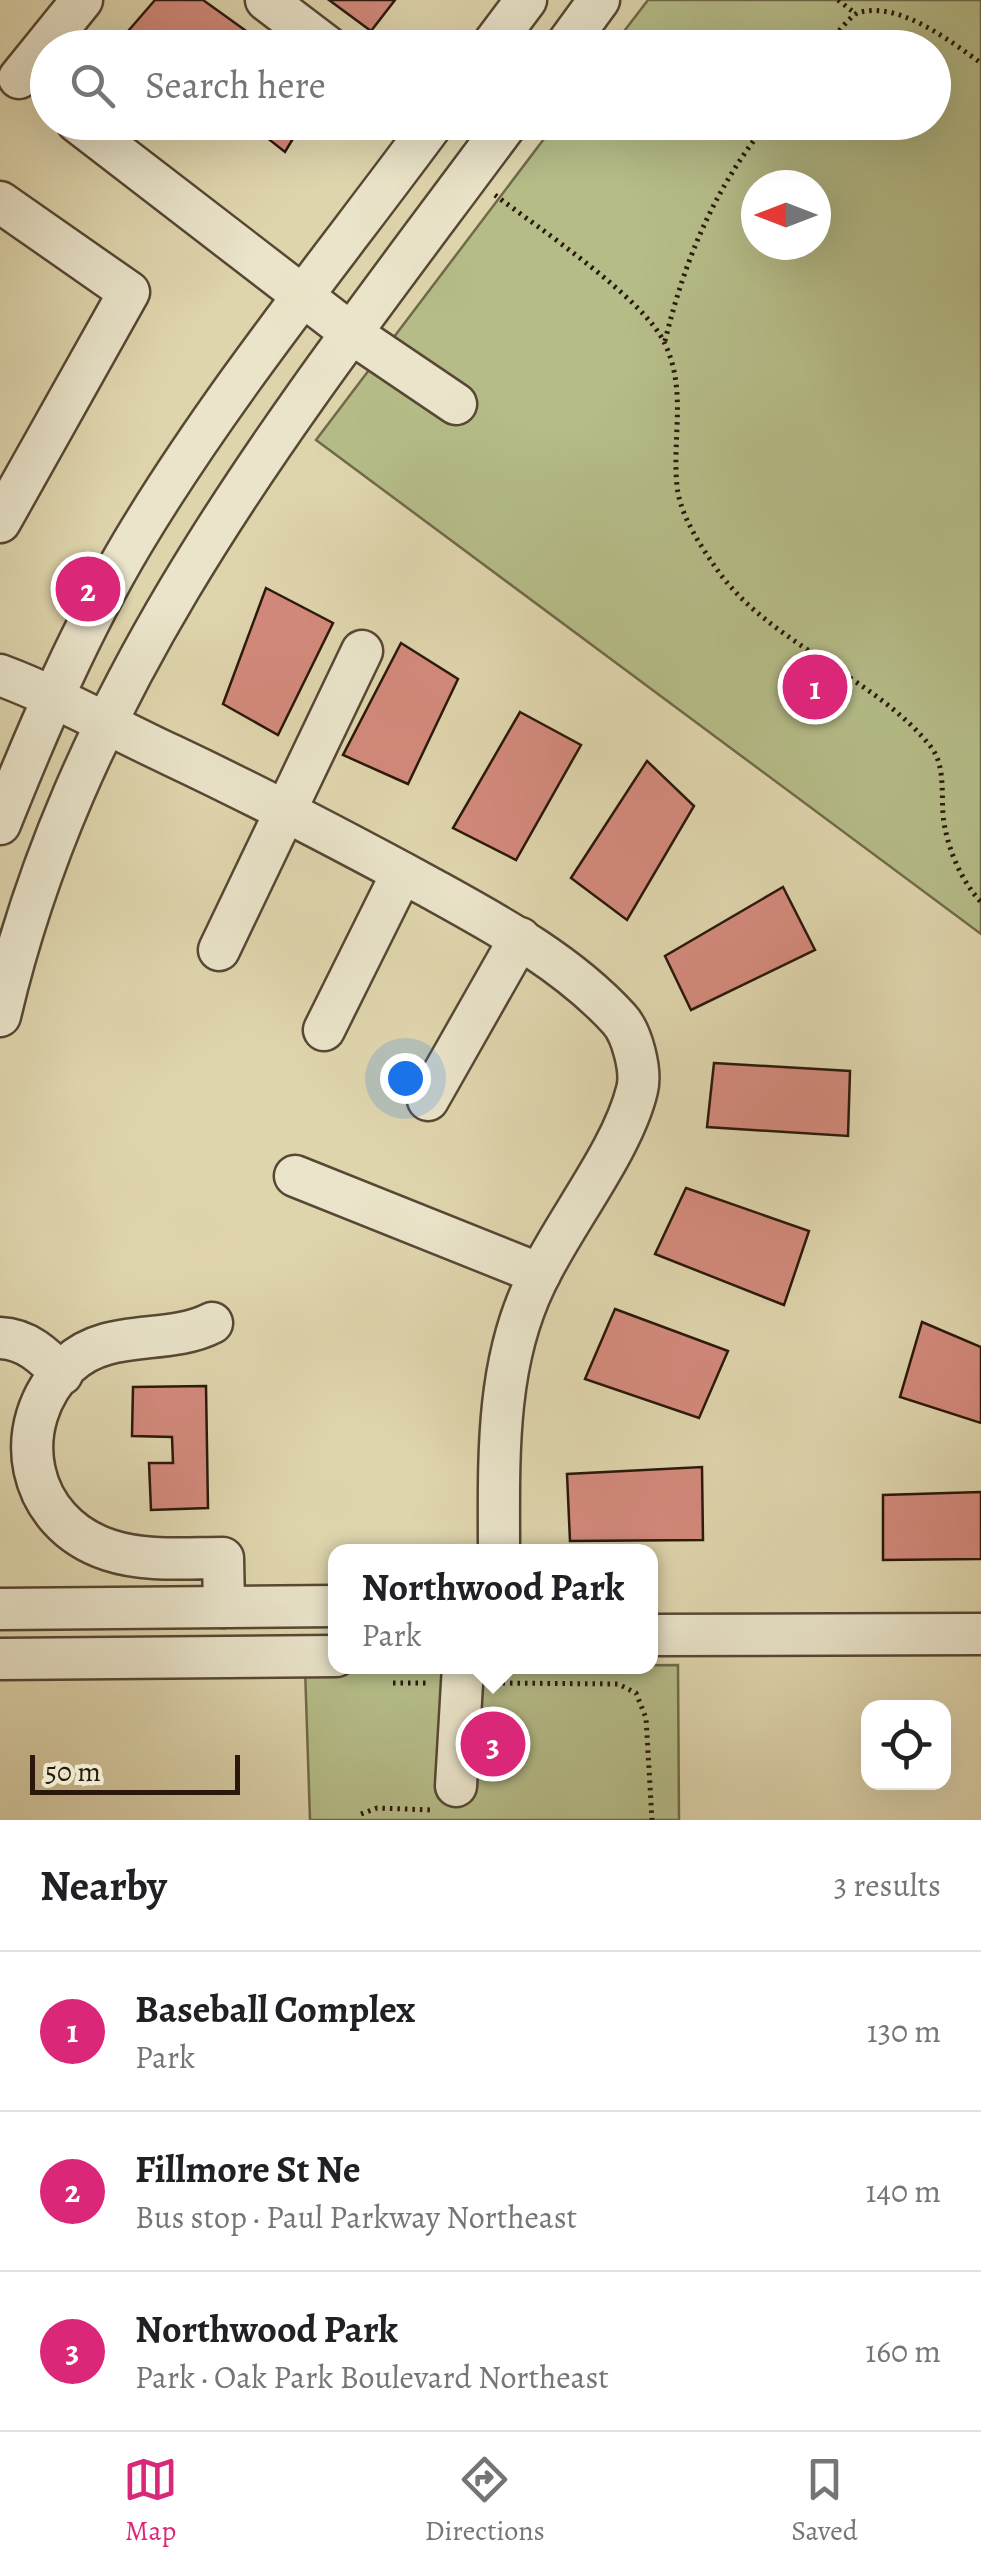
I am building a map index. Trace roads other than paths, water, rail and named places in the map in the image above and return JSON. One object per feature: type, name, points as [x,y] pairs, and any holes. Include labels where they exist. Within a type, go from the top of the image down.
[{"type":"street","points":[[60,30],[82,0]]},
{"type":"street","points":[[266,0],[305,30]]},
{"type":"street","points":[[504,30],[526,0]]},
{"type":"street","points":[[577,30],[599,0]]},
{"type":"street","points":[[100,140],[352,333],[456,404]]},
{"type":"street","points":[[0,824],[56,696],[132,544],[183,464],[421,140]]},
{"type":"street","points":[[0,1016],[40,880],[80,772],[187,570],[230,501],[495,140]]},
{"type":"street","points":[[0,202],[129,292],[0,522]]},
{"type":"street","points":[[219,950],[362,651]]},
{"type":"street","points":[[0,674],[56,696],[105,724],[286,809],[520,938],[622,1022],[636,1062],[638,1089],[604,1163],[540,1274],[504,1391],[499,1544]]},
{"type":"street","points":[[324,1030],[402,873]]},
{"type":"street","points":[[428,1100],[520,938]]},
{"type":"street","points":[[295,1176],[540,1274]]},
{"type":"street","points":[[212,1323],[189,1335],[132,1338],[96,1348],[62,1374],[43,1399],[29,1446],[34,1479],[54,1511],[78,1536],[107,1550],[137,1557],[224,1558],[224,1608]]},
{"type":"street","points":[[0,1338],[14,1339],[40,1352],[62,1374]]},
{"type":"street","points":[[0,1609],[328,1606]]},
{"type":"street","points":[[658,1635],[981,1634]]},
{"type":"street","points":[[0,1659],[328,1656]]},
{"type":"street","points":[[456,1786],[463,1674]]},
{"type":"place","name":"Fillmore St Ne","points":[[88,589]]},
{"type":"place","name":"Baseball Complex","points":[[815,687]]},
{"type":"place","name":"Northwood Park","points":[[493,1744]]}]
